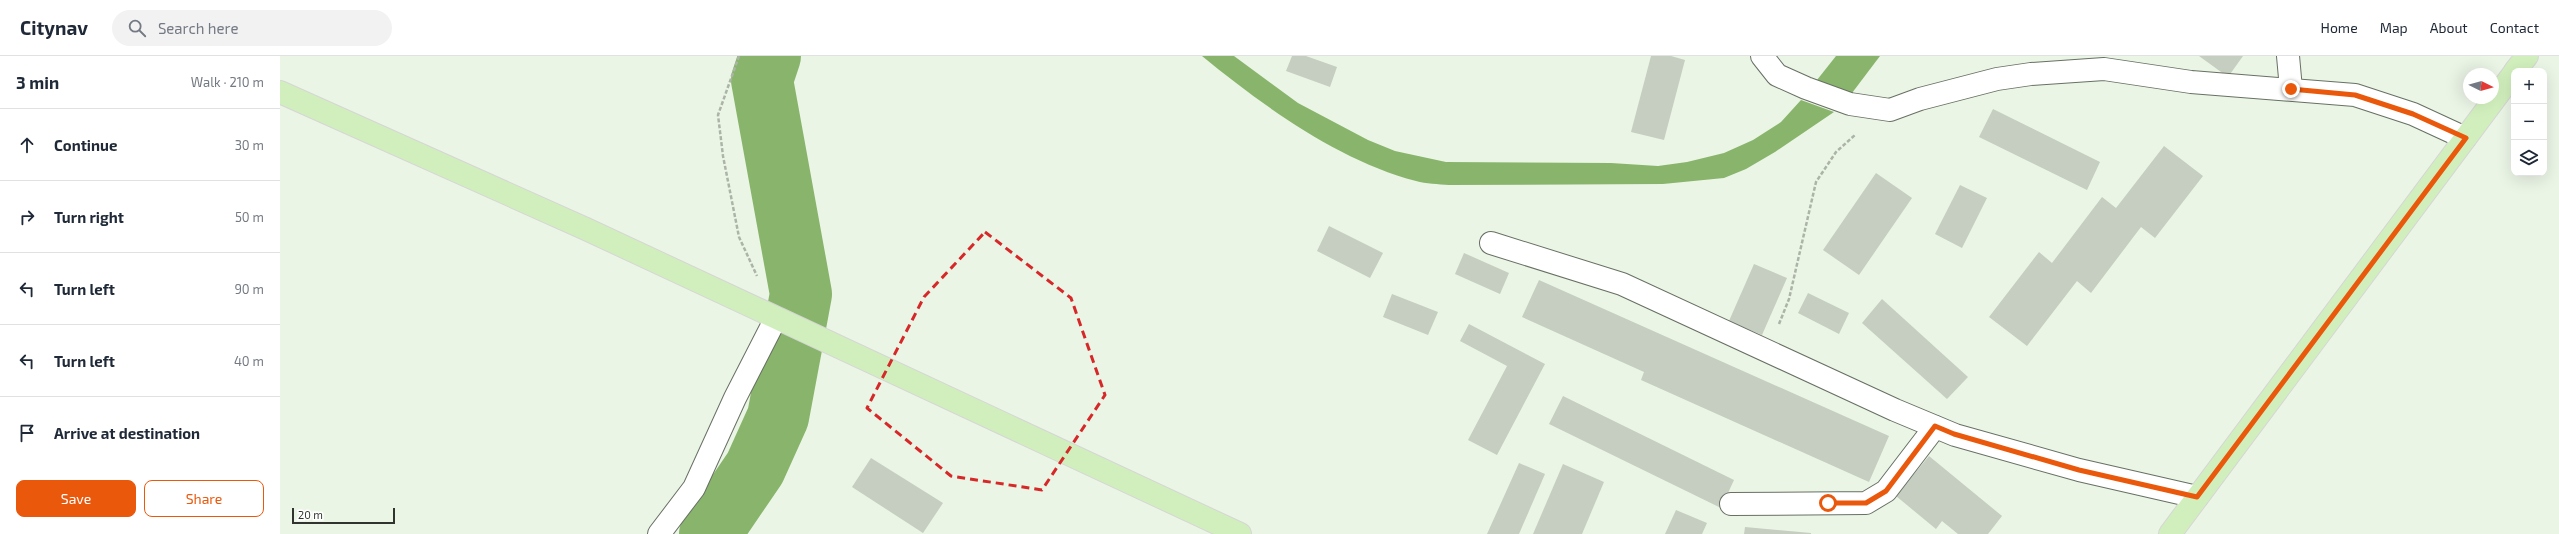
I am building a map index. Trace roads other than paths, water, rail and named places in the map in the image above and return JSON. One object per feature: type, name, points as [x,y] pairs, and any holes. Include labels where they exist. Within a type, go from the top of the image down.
[{"type":"main road","points":[[2518,68],[2527,56]]},
{"type":"main road","points":[[2170,534],[2511,77]]},
{"type":"main road","points":[[280,92],[776,318],[1240,534]]},
{"type":"street","points":[[1762,56],[1777,75],[1806,88],[1850,104],[1890,110],[1920,99],[1997,79],[2067,71],[2104,69],[2191,82],[2355,95],[2413,114],[2466,138]]},
{"type":"street","points":[[2288,56],[2291,89]]},
{"type":"street","points":[[1491,243],[1622,284],[1768,352],[1954,434],[2079,470],[2197,497]]},
{"type":"street","points":[[659,534],[694,488],[735,398],[776,318]]},
{"type":"street","points":[[1731,504],[1866,503],[1886,491],[1935,426]]},
{"type":"waterway","points":[[710,534],[755,468],[778,417],[801,294],[762,80],[770,56]]}]
